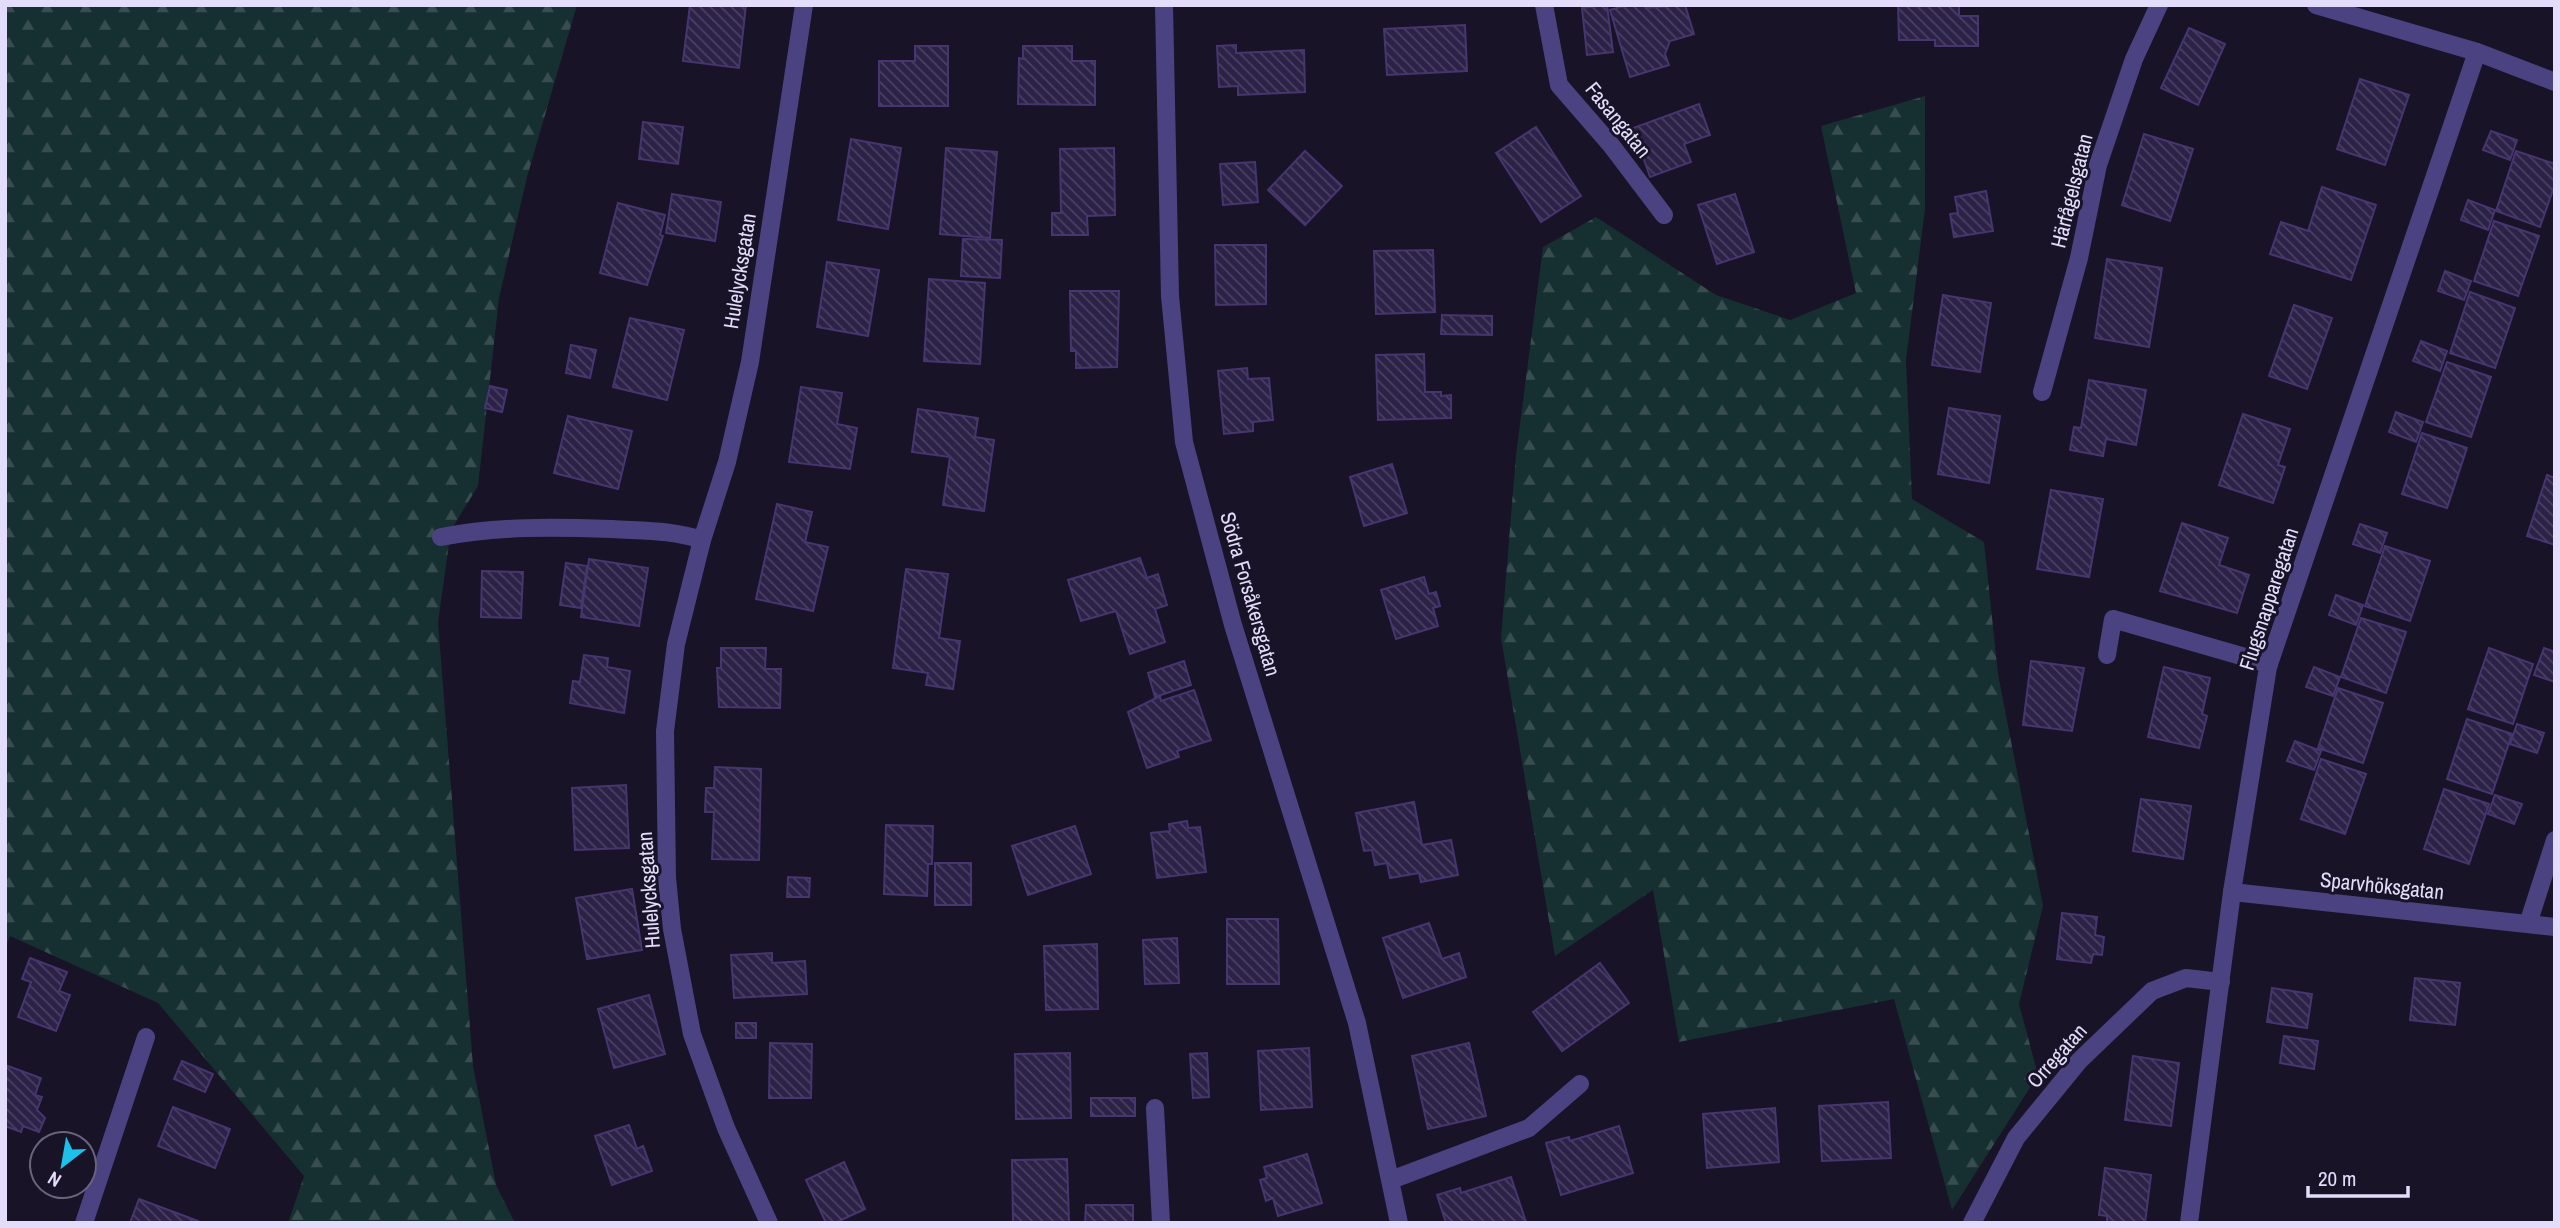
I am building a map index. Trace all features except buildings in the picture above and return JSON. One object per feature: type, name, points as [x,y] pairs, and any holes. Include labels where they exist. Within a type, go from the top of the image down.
[{"type":"street","name":"Hulelycksgatan","points":[[769,1223],[726,1128],[692,1034],[672,929],[667,878],[665,731],[676,644],[702,540],[727,462],[750,362],[804,5]]},
{"type":"street","name":"Södra Forsåkersgatan","points":[[1164,5],[1170,296],[1184,442],[1233,625],[1357,1023],[1399,1223]]},
{"type":"street","name":"Fasangatan","points":[[1544,5],[1559,85],[1611,145],[1664,215]]},
{"type":"street","name":"Härfågelsgatan","points":[[2042,392],[2079,258],[2098,166],[2134,59],[2159,5]]},
{"type":"street","points":[[2316,5],[2477,52],[2555,82]]},
{"type":"street","name":"Flugsnapparegatan","points":[[2189,1223],[2232,892],[2269,664],[2477,52]]},
{"type":"street","points":[[441,537],[488,528],[549,527],[679,532],[702,540]]},
{"type":"street","points":[[2107,655],[2113,619],[2269,664]]},
{"type":"street","points":[[2528,924],[2555,840]]},
{"type":"street","name":"Sparvhöksgatan","points":[[2232,892],[2555,927]]},
{"type":"street","name":"Orregatan","points":[[1972,1223],[2017,1138],[2079,1061],[2152,991],[2186,978],[2221,982]]},
{"type":"street","points":[[84,1223],[146,1037]]},
{"type":"street","points":[[1391,1180],[1529,1128],[1580,1084]]},
{"type":"street","points":[[1155,1108],[1161,1223]]},
{"type":"green space","points":[[5,5],[577,5],[527,177],[499,298],[478,486],[451,530],[438,622],[473,1066],[496,1185],[515,1223],[288,1223],[304,1176],[158,1003],[10,936],[5,949]]},
{"type":"green space","points":[[1925,96],[1925,209],[1906,360],[1912,499],[1984,542],[1998,674],[2043,906],[2019,1004],[2038,1075],[1952,1210],[1894,999],[1679,1042],[1653,890],[1555,956],[1501,638],[1516,455],[1543,247],[1596,217],[1716,295],[1790,320],[1856,293],[1821,126]]}]
